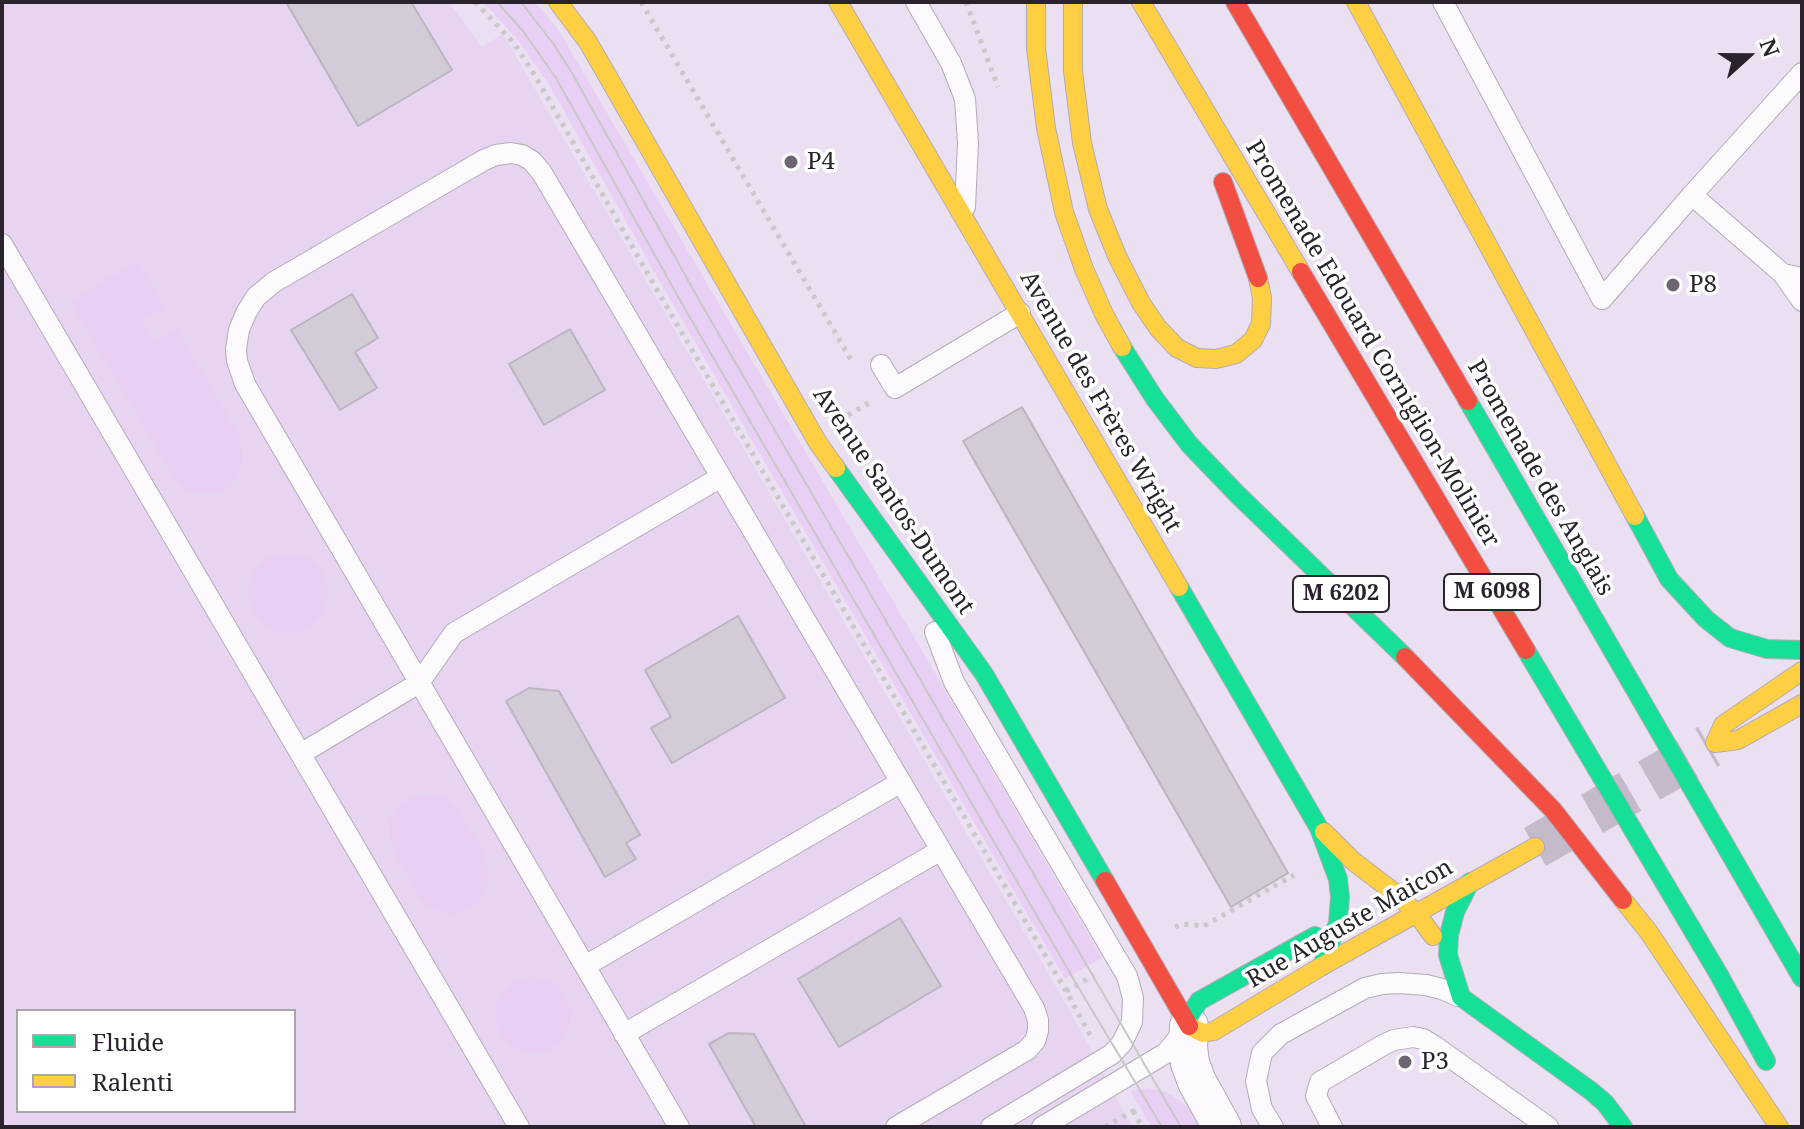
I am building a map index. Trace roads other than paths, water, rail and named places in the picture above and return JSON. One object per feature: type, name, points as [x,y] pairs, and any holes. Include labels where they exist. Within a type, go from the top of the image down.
[{"type":"main road","name":"Avenue Santos-Dumont","points":[[558,2],[588,42],[818,443],[984,674],[1189,1026]]},
{"type":"main road","name":"Avenue des Frères Wright","points":[[838,2],[1319,828],[1338,879],[1340,897],[1338,923],[1322,966]]},
{"type":"main road","name":"M 6202","points":[[1036,2],[1036,48],[1046,128],[1064,212],[1104,314],[1155,399],[1189,444],[1236,493],[1407,659],[1553,810],[1648,931],[1779,1127]]},
{"type":"main road","points":[[1073,2],[1073,71],[1082,143],[1098,209],[1117,256],[1141,303],[1158,328],[1177,348],[1197,358],[1216,359],[1236,354],[1253,340],[1261,324],[1262,298],[1257,271],[1245,238],[1175,61]]},
{"type":"main road","name":"Promenade Edouard Corniglion-Molinier","points":[[1141,2],[1710,960],[1771,1071]]},
{"type":"main road","name":"Promenade des Anglais","points":[[1235,2],[1802,978]]},
{"type":"main road","points":[[1356,2],[1669,579],[1706,619],[1730,638],[1767,649],[1802,650]]},
{"type":"main road","points":[[1341,147],[1381,250]]},
{"type":"main road","points":[[1802,671],[1723,725],[1715,743],[1738,740],[1802,704]]},
{"type":"main road","name":"Avenue des Frères Wright","points":[[1319,828],[1393,898],[1417,914],[1448,955]]},
{"type":"main road","name":"Rue Auguste Maicon","points":[[1189,1026],[1203,1033],[1214,1031],[1322,966],[1535,847]]},
{"type":"main road","points":[[1393,898],[1422,889],[1470,882]]},
{"type":"main road","points":[[1470,882],[1455,912],[1449,935],[1448,955],[1461,997],[1591,1091],[1605,1103],[1623,1127]]},
{"type":"main road","points":[[1189,1026],[1189,1017],[1199,1001],[1360,912]]},
{"type":"street","points":[[1189,1026],[1190,1063],[1208,1105],[1222,1127]]},
{"type":"lane","points":[[916,2],[951,63],[965,99],[968,143],[965,219]]},
{"type":"lane","points":[[1443,2],[1602,299],[1692,195],[1797,87]]},
{"type":"lane","points":[[679,1127],[245,384],[237,361],[239,330],[246,313],[256,297],[274,282],[496,155],[522,155],[542,173],[1034,1008],[1038,1031],[1035,1041],[1027,1050],[896,1127]]},
{"type":"lane","points":[[1692,195],[1792,276],[1802,301]]},
{"type":"lane","points":[[2,244],[519,1127]]},
{"type":"lane","points":[[885,371],[895,388],[1020,313]]},
{"type":"lane","points":[[302,753],[419,683],[454,633],[721,477]]},
{"type":"lane","points":[[914,576],[954,682],[1118,960],[1127,976],[1133,998],[1132,1022],[1116,1050],[991,1127]]},
{"type":"lane","points":[[585,966],[901,782]]},
{"type":"lane","points":[[624,1034],[941,850]]},
{"type":"lane","points":[[1273,1127],[1262,1109],[1256,1081],[1262,1053],[1281,1034],[1365,988],[1382,984],[1426,985],[1461,997]]},
{"type":"lane","points":[[1042,1127],[1166,1053],[1189,1026]]},
{"type":"lane","points":[[1332,1127],[1316,1096],[1320,1082],[1385,1044],[1413,1037],[1433,1045],[1548,1127]]},
{"type":"tunnel","points":[[1535,847],[1709,746]]},
{"type":"tram line","points":[[497,2],[523,31],[556,78],[681,302],[1162,1127]]},
{"type":"tram line","points":[[521,2],[572,73],[703,307],[1181,1127]]},
{"type":"place","name":"P4","points":[[791,162]]},
{"type":"place","name":"P8","points":[[1673,285]]},
{"type":"place","name":"P3","points":[[1405,1062]]}]
